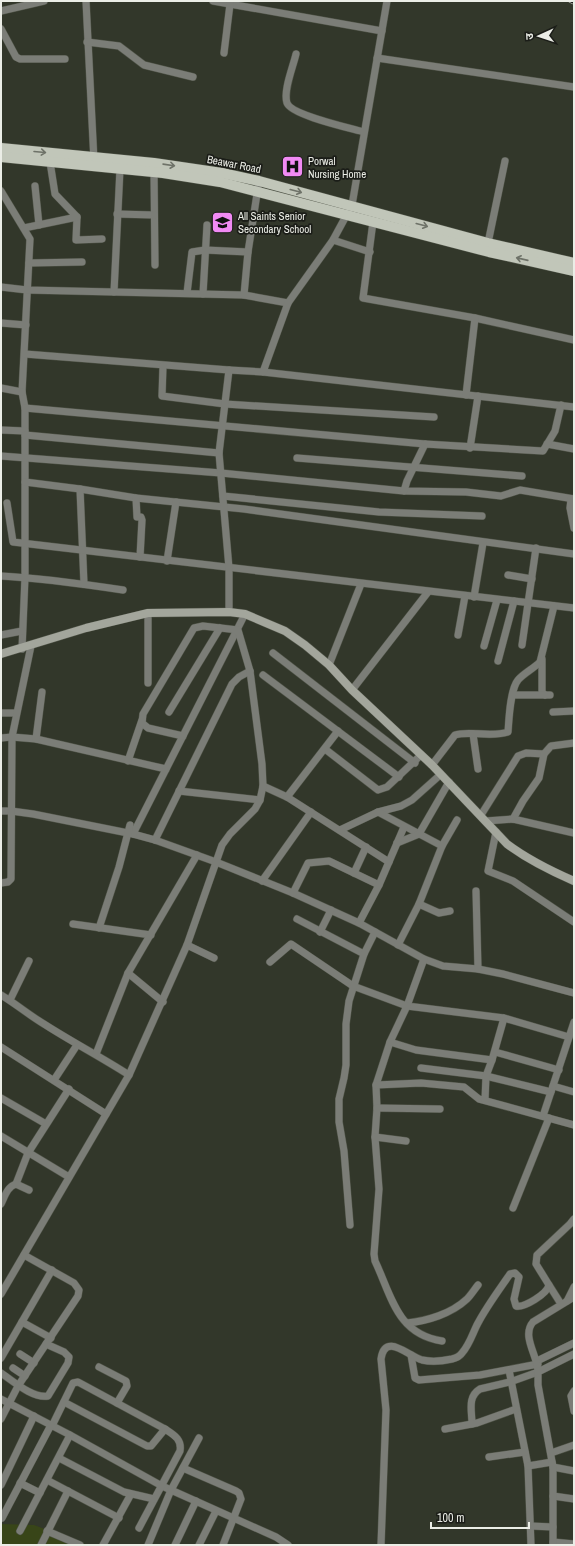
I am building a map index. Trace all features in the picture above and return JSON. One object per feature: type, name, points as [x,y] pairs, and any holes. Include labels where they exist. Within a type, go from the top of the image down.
[{"type":"main road","name":"Beawar Road","points":[[1,148],[94,162],[221,177],[352,206],[488,243],[574,263]]},
{"type":"main road","name":"Beawar Road","points":[[1,157],[50,162],[94,162],[120,168],[154,172],[188,172]]},
{"type":"main road","name":"Beawar Road","points":[[258,186],[373,222],[490,252],[574,271]]},
{"type":"street","points":[[1,11],[44,1]]},
{"type":"street","points":[[86,1],[94,162]]},
{"type":"street","points":[[213,1],[382,31]]},
{"type":"street","points":[[263,372],[288,303],[333,240],[352,206],[387,1]]},
{"type":"street","points":[[224,53],[230,4]]},
{"type":"street","points":[[1,29],[16,57],[20,59],[65,59]]},
{"type":"street","points":[[87,42],[119,46],[144,66],[193,77]]},
{"type":"street","points":[[296,54],[287,89],[286,102],[288,106],[300,114],[364,132]]},
{"type":"street","points":[[377,58],[574,87]]},
{"type":"street","points":[[488,243],[505,161]]},
{"type":"street","points":[[50,162],[55,194],[78,217],[76,240],[102,240]]},
{"type":"street","points":[[114,292],[120,168]]},
{"type":"street","points":[[154,172],[155,265]]},
{"type":"street","points":[[36,186],[39,224]]},
{"type":"street","points":[[244,295],[248,252],[258,186]]},
{"type":"street","points":[[1,191],[30,239],[22,392],[25,408],[25,577],[22,649]]},
{"type":"street","points":[[117,214],[154,216]]},
{"type":"street","points":[[24,228],[78,217]]},
{"type":"street","points":[[373,222],[363,298],[475,318],[574,340]]},
{"type":"street","points":[[203,294],[207,225]]},
{"type":"street","points":[[333,240],[370,252]]},
{"type":"street","points":[[187,293],[192,252],[205,250],[248,252]]},
{"type":"street","points":[[29,263],[82,262]]},
{"type":"street","points":[[1,287],[27,290],[244,295],[288,303]]},
{"type":"street","points":[[466,395],[475,318]]},
{"type":"street","points":[[1,323],[26,325]]},
{"type":"street","points":[[25,354],[163,366],[263,372],[574,407]]},
{"type":"street","points":[[163,366],[162,396],[225,404],[434,417]]},
{"type":"street","points":[[229,370],[219,453],[228,568],[229,612]]},
{"type":"street","points":[[1,388],[22,392]]},
{"type":"street","points":[[470,448],[478,396]]},
{"type":"street","points":[[25,408],[470,448],[543,451],[555,432],[561,406]]},
{"type":"street","points":[[1,430],[219,453]]},
{"type":"street","points":[[404,491],[407,481],[425,444]]},
{"type":"street","points":[[547,444],[574,449]]},
{"type":"street","points":[[1,456],[221,473],[404,491],[466,492],[502,496],[520,490],[573,499],[570,508],[574,528]]},
{"type":"street","points":[[297,458],[522,476]]},
{"type":"street","points":[[25,482],[136,498],[244,509],[483,543],[536,548],[574,554]]},
{"type":"street","points":[[80,489],[84,550],[84,584]]},
{"type":"street","points":[[223,496],[379,512],[482,516]]},
{"type":"street","points":[[136,498],[137,517],[141,517],[142,520],[140,557]]},
{"type":"street","points":[[167,561],[176,502]]},
{"type":"street","points":[[8,503],[13,542],[574,608]]},
{"type":"street","points":[[474,597],[483,543]]},
{"type":"street","points":[[522,645],[536,548]]},
{"type":"street","points":[[508,575],[532,579]]},
{"type":"street","points":[[1,576],[25,577],[123,590]]},
{"type":"street","points":[[329,665],[361,584]]},
{"type":"street","points":[[352,690],[428,592]]},
{"type":"street","points":[[458,635],[465,596]]},
{"type":"street","points":[[484,646],[497,600]]},
{"type":"street","points":[[498,661],[514,602]]},
{"type":"street","points":[[325,749],[378,790],[387,787],[415,763],[427,760],[455,735],[463,733],[493,735],[508,732],[514,685],[540,662],[554,606]]},
{"type":"street","points":[[1,654],[22,649],[86,628],[148,613],[229,612],[245,614],[285,631],[305,645],[329,665],[352,690],[427,760],[440,775],[449,782],[484,818],[507,844],[517,852],[557,874],[574,881]]},
{"type":"street","points":[[148,613],[148,683]]},
{"type":"street","points":[[99,928],[130,833],[166,769],[245,614]]},
{"type":"street","points":[[128,760],[143,714],[194,628],[203,626],[238,630]]},
{"type":"street","points":[[169,712],[220,628]]},
{"type":"street","points":[[1,1294],[4,1282],[24,1255],[129,1074],[188,945],[222,845],[230,834],[255,809],[260,800],[263,786],[262,764],[250,671],[238,630]]},
{"type":"street","points":[[1,635],[22,631]]},
{"type":"street","points":[[1,884],[8,882],[11,879],[12,737],[30,646]]},
{"type":"street","points":[[273,653],[415,763]]},
{"type":"street","points":[[513,695],[547,695],[542,692],[542,654]]},
{"type":"street","points":[[156,840],[232,684],[239,676],[250,671]]},
{"type":"street","points":[[263,675],[399,777]]},
{"type":"street","points":[[36,740],[42,692]]},
{"type":"street","points":[[553,712],[574,711]]},
{"type":"street","points":[[1,713],[16,713]]},
{"type":"street","points":[[142,720],[144,726],[148,728],[183,736]]},
{"type":"street","points":[[287,797],[338,731]]},
{"type":"street","points":[[473,734],[478,769]]},
{"type":"street","points":[[1,738],[12,737],[36,740],[166,769]]},
{"type":"street","points":[[513,819],[522,801],[539,778],[544,754],[551,746],[574,743]]},
{"type":"street","points":[[484,818],[518,756],[526,753],[544,754]]},
{"type":"street","points":[[340,830],[378,812],[401,806],[412,800],[440,775]]},
{"type":"street","points":[[397,843],[418,834],[449,782]]},
{"type":"street","points":[[263,786],[287,797],[389,862]]},
{"type":"street","points":[[179,791],[260,800]]},
{"type":"street","points":[[1,811],[12,810],[130,833],[156,840],[197,854],[228,868],[293,893],[359,923],[424,959],[443,966],[478,969],[503,974],[574,993]]},
{"type":"street","points":[[262,881],[311,812]]},
{"type":"street","points":[[378,812],[442,846]]},
{"type":"street","points":[[484,818],[513,819],[574,833]]},
{"type":"street","points":[[398,945],[419,904],[442,846],[457,820]]},
{"type":"street","points":[[130,824],[130,833]]},
{"type":"street","points":[[359,923],[379,885],[404,827]]},
{"type":"street","points":[[496,832],[488,871],[513,881],[574,922]]},
{"type":"street","points":[[354,873],[366,847]]},
{"type":"street","points":[[96,1054],[128,973],[197,854]]},
{"type":"street","points":[[293,893],[308,862],[329,861],[379,885]]},
{"type":"street","points":[[476,890],[478,969]]},
{"type":"street","points":[[419,904],[439,913],[450,911]]},
{"type":"street","points":[[320,932],[331,910]]},
{"type":"street","points":[[296,919],[364,954]]},
{"type":"street","points":[[73,924],[151,935]]},
{"type":"street","points":[[350,1225],[338,1099],[346,1065],[347,1010],[353,986],[364,954],[375,932]]},
{"type":"street","points":[[270,962],[291,944],[353,986],[407,1006],[504,1018],[569,1037]]},
{"type":"street","points":[[188,945],[214,958]]},
{"type":"street","points":[[424,959],[407,1006],[390,1042],[376,1085],[376,1137],[379,1189],[374,1254],[394,1305],[407,1323],[429,1339],[442,1341]]},
{"type":"street","points":[[10,1000],[29,961]]},
{"type":"street","points":[[128,973],[163,1002]]},
{"type":"street","points":[[1,995],[77,1045],[96,1054],[129,1074]]},
{"type":"street","points":[[485,1100],[486,1076],[504,1018]]},
{"type":"street","points":[[513,1208],[546,1117],[552,1089],[574,1022]]},
{"type":"street","points":[[390,1042],[416,1050],[492,1060]]},
{"type":"street","points":[[54,1080],[77,1045]]},
{"type":"street","points":[[1,1048],[106,1114]]},
{"type":"street","points":[[494,1052],[558,1070]]},
{"type":"street","points":[[421,1068],[486,1076],[574,1092]]},
{"type":"street","points":[[376,1085],[421,1083],[464,1087],[479,1099],[574,1125]]},
{"type":"street","points":[[1,1204],[8,1190],[16,1184],[28,1153],[69,1090]]},
{"type":"street","points":[[1,1098],[46,1124]]},
{"type":"street","points":[[377,1108],[440,1109]]},
{"type":"street","points":[[1,1136],[69,1177]]},
{"type":"street","points":[[376,1137],[406,1141]]},
{"type":"street","points":[[16,1184],[29,1190]]},
{"type":"street","points":[[564,1303],[548,1285],[536,1264],[538,1255],[574,1219]]},
{"type":"street","points":[[1,1419],[18,1386],[78,1296],[79,1290],[74,1283],[24,1255]]},
{"type":"street","points":[[1,1358],[52,1270]]},
{"type":"street","points":[[381,1545],[386,1410],[382,1352],[387,1347],[391,1346],[398,1347],[411,1355],[424,1360],[450,1360],[461,1354],[465,1349],[478,1323],[503,1284],[513,1273],[518,1274],[519,1277],[514,1299],[514,1303],[517,1307],[524,1305],[546,1292],[548,1285]]},
{"type":"street","points":[[407,1323],[424,1321],[455,1308],[468,1298],[478,1285]]},
{"type":"street","points":[[564,1303],[574,1287]]},
{"type":"street","points":[[574,1297],[533,1322],[530,1326],[528,1337],[537,1362],[538,1385],[551,1453],[553,1543],[574,1544]]},
{"type":"street","points":[[1,1373],[18,1386],[38,1396],[44,1397],[50,1394],[68,1362],[69,1358],[64,1352],[22,1322]]},
{"type":"street","points":[[411,1355],[416,1379],[480,1375],[509,1370],[537,1362],[573,1345]]},
{"type":"street","points":[[20,1354],[34,1362]]},
{"type":"street","points":[[472,1424],[471,1406],[473,1394],[480,1389],[510,1382],[538,1372],[574,1354]]},
{"type":"street","points":[[99,1366],[126,1381],[127,1386],[117,1403]]},
{"type":"street","points":[[13,1368],[25,1376]]},
{"type":"street","points":[[509,1370],[510,1382],[528,1466],[531,1545]]},
{"type":"street","points":[[2,1518],[50,1425],[75,1382],[78,1382],[165,1429],[176,1436],[181,1446],[180,1451],[139,1528]]},
{"type":"street","points":[[574,1391],[571,1396],[574,1411]]},
{"type":"street","points":[[1,1399],[162,1486],[276,1537],[288,1545]]},
{"type":"street","points":[[64,1402],[147,1446],[154,1444],[165,1429]]},
{"type":"street","points":[[445,1429],[472,1424],[516,1409]]},
{"type":"street","points":[[1,1486],[36,1417]]},
{"type":"street","points":[[20,1530],[70,1435]]},
{"type":"street","points":[[148,1545],[171,1490],[199,1438]]},
{"type":"street","points":[[551,1453],[574,1445]]},
{"type":"street","points":[[489,1457],[525,1452]]},
{"type":"street","points":[[58,1458],[124,1492],[154,1498]]},
{"type":"street","points":[[528,1466],[552,1465],[574,1471]]},
{"type":"street","points":[[183,1468],[239,1493],[241,1499],[223,1545]]},
{"type":"street","points":[[47,1480],[119,1518]]},
{"type":"street","points":[[20,1483],[40,1494]]},
{"type":"street","points":[[41,1545],[68,1491]]},
{"type":"street","points":[[103,1545],[131,1494]]},
{"type":"street","points":[[553,1496],[574,1500]]},
{"type":"street","points":[[175,1545],[196,1501]]},
{"type":"street","points":[[199,1545],[216,1511]]},
{"type":"street","points":[[531,1526],[553,1527]]},
{"type":"street","points":[[47,1531],[80,1545]]},
{"type":"street","points":[[272,1545],[276,1537]]},
{"type":"green space","points":[[1,1524],[34,1525],[88,1545],[1,1545]]},
{"type":"railway","points":[[570,1],[574,3]]},
{"type":"place","name":"Porwal Nursing Home","points":[[292,167]]},
{"type":"place","name":"All Saints Senior Secondary School","points":[[223,222]]}]
